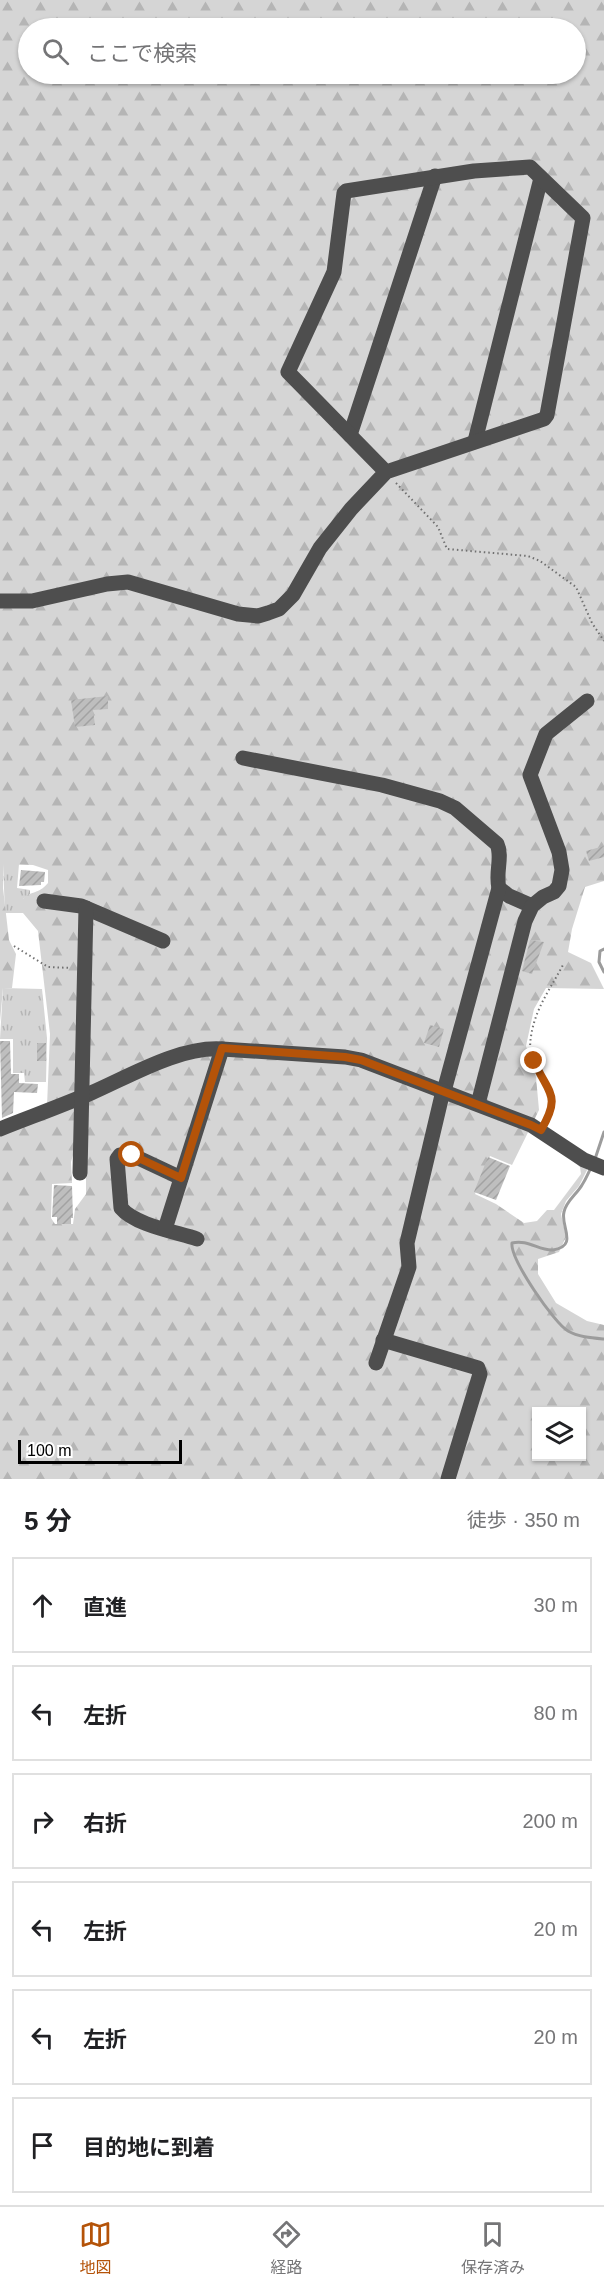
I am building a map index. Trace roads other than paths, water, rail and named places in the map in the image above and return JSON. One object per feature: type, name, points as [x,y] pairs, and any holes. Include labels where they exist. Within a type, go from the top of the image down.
[{"type":"street","points":[[0,601],[32,601],[106,584],[128,582],[238,614],[258,616],[268,614],[279,609],[293,595],[320,548],[351,508],[386,472],[544,419],[547,415],[583,218],[582,214],[528,166],[435,176],[344,193],[334,272],[288,372],[386,472]]},
{"type":"street","points":[[350,435],[435,176]]},
{"type":"street","points":[[475,441],[542,178]]},
{"type":"street","points":[[478,1104],[525,921],[532,906],[554,892],[559,886],[562,870],[559,852],[530,775],[546,735],[587,701]]},
{"type":"street","points":[[243,758],[404,790],[440,801],[455,808],[499,849],[497,873],[499,888],[444,1091],[407,1243],[409,1267],[376,1363]]},
{"type":"street","points":[[499,888],[508,896],[532,906]]},
{"type":"street","points":[[44,902],[86,908],[163,941]]},
{"type":"street","points":[[80,1173],[86,908]]},
{"type":"street","points":[[0,1129],[182,1054],[202,1048],[222,1048],[345,1057],[383,1068],[541,1130],[584,1160],[604,1168]]},
{"type":"street","points":[[165,1229],[222,1048]]},
{"type":"street","points":[[181,1178],[132,1155],[120,1155],[117,1159],[121,1208],[138,1221],[197,1239]]},
{"type":"street","points":[[383,1340],[478,1368],[480,1374],[448,1479]]},
{"type":"waterway","points":[[604,949],[600,951],[599,962],[604,972]]},
{"type":"waterway","points":[[595,1159],[604,1132]]},
{"type":"waterway","points":[[591,1168],[565,1208],[563,1217],[567,1240],[561,1248],[543,1249],[518,1242],[512,1243],[513,1251],[525,1276],[561,1326],[576,1335],[604,1339]]}]
